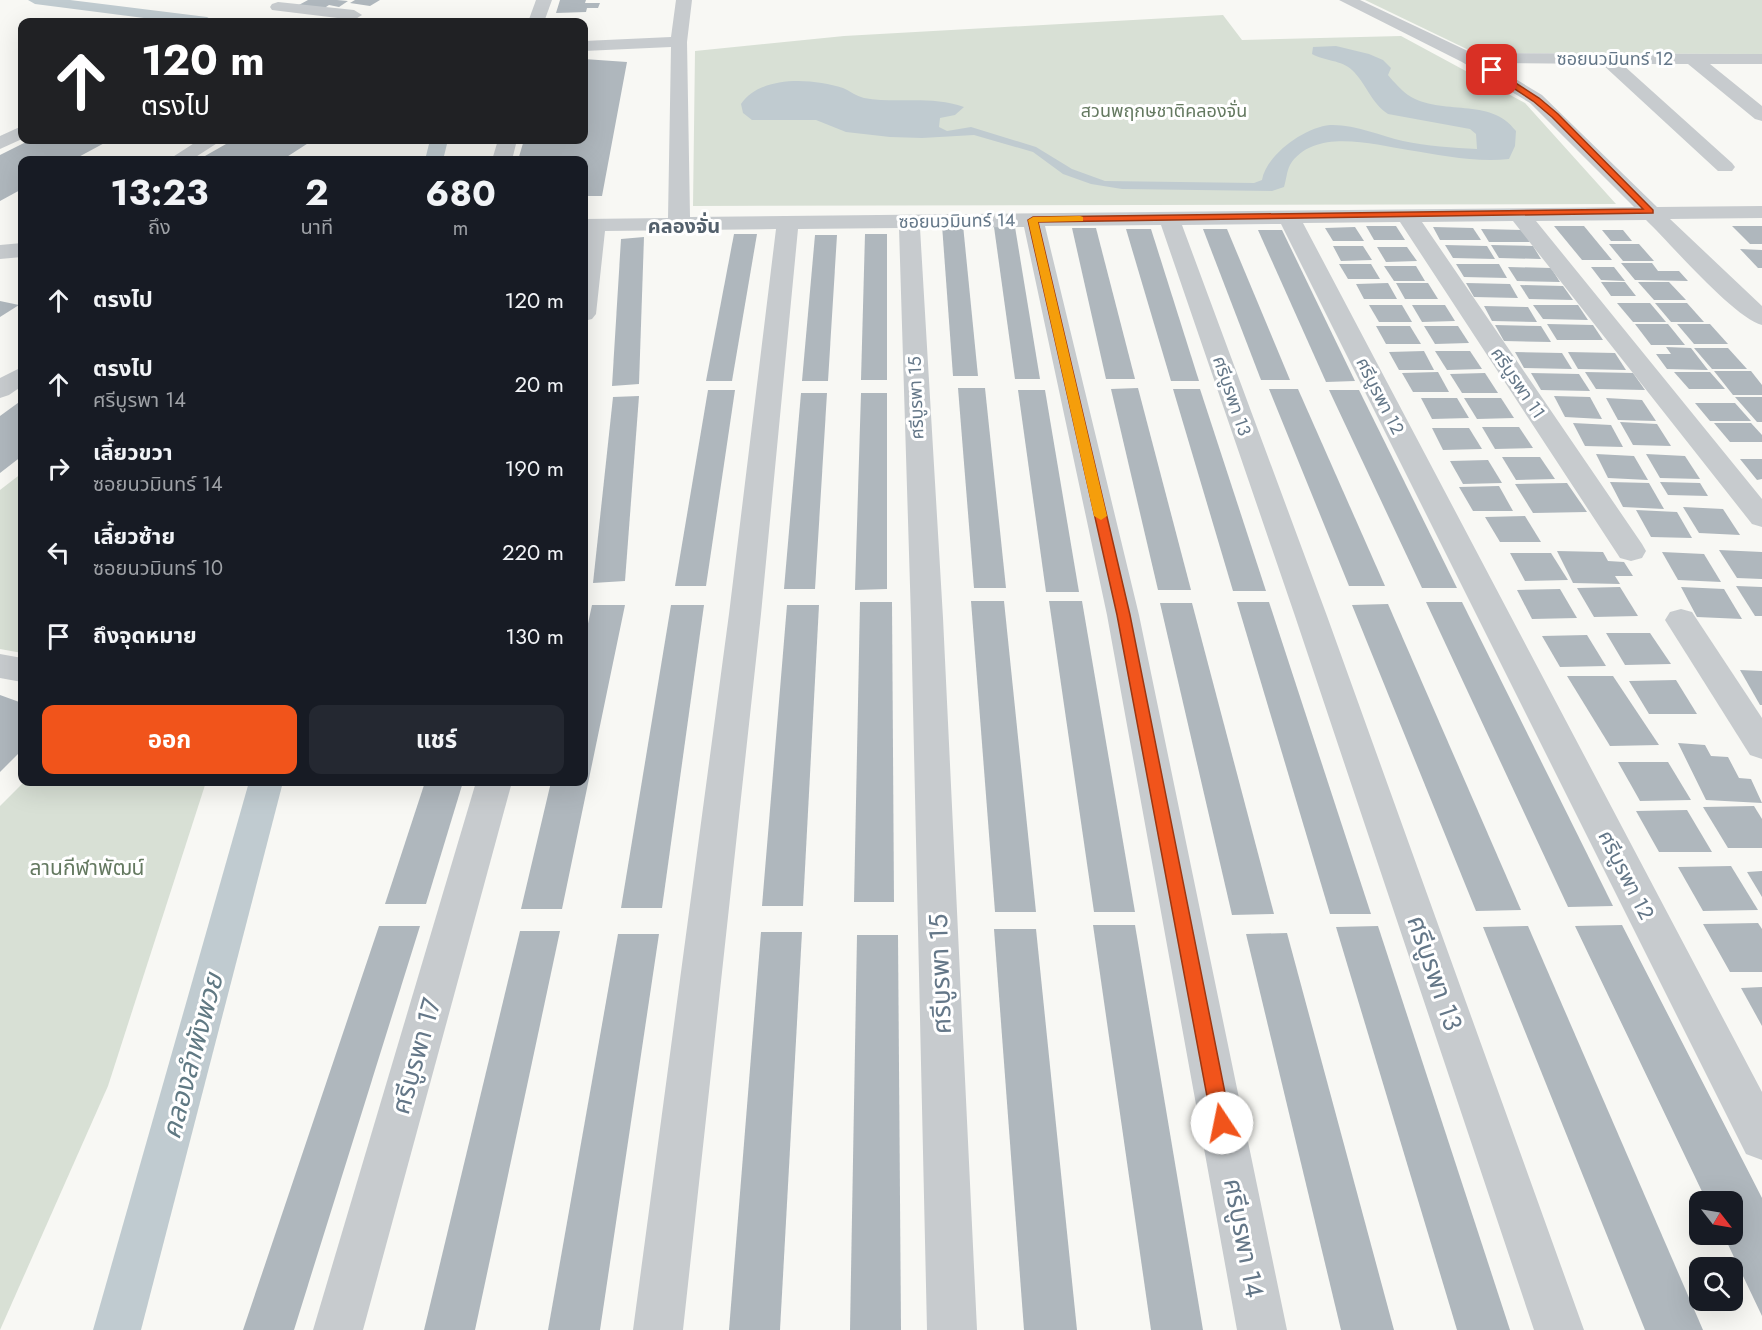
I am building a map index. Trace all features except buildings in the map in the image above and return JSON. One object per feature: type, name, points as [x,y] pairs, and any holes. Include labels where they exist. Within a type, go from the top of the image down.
[{"type":"street","points":[[537,18],[544,0]]},
{"type":"street","points":[[679,224],[679,42],[684,0]]},
{"type":"street","points":[[1347,0],[1468,58],[1536,99],[1738,298],[1762,318]]},
{"type":"street","points":[[262,18],[284,3],[354,15]]},
{"type":"street","points":[[588,46],[679,42]]},
{"type":"street","name":"ซอยนวมินทร์ 12","points":[[1468,58],[1762,59]]},
{"type":"street","points":[[1606,58],[1725,167]]},
{"type":"street","points":[[1693,59],[1762,115]]},
{"type":"street","points":[[0,143],[18,134]]},
{"type":"street","points":[[185,156],[205,144]]},
{"type":"street","name":"ซอยนวมินทร์ 14","points":[[589,225],[1762,212]]},
{"type":"street","points":[[1518,213],[1762,518]]},
{"type":"street","name":"ศรีบูรพา 11","points":[[1406,215],[1631,551]]},
{"type":"street","name":"ศรีบูรพา 12","points":[[1288,216],[1490,613],[1762,1138]]},
{"type":"street","name":"ศรีบูรพา 13","points":[[1169,218],[1294,574],[1311,616],[1559,1330]]},
{"type":"street","name":"ศรีบูรพา 14","points":[[1033,220],[1123,615],[1262,1330]]},
{"type":"street","name":"ศรีบูรพา 15","points":[[909,221],[927,618],[952,1330]]},
{"type":"street","points":[[658,1330],[744,626],[748,570],[788,223]]},
{"type":"street","points":[[588,243],[589,225]]},
{"type":"street","points":[[0,252],[18,250]]},
{"type":"street","points":[[0,390],[18,378]]},
{"type":"street","points":[[1681,620],[1762,746]]},
{"type":"street","points":[[0,666],[18,669]]},
{"type":"street","name":"ศรีบูรพา 17","points":[[338,1330],[493,786]]},
{"type":"green space","points":[[1365,0],[1762,0],[1762,54],[1475,53]]},
{"type":"green space","name":"สวนพฤกษชาติคลองจั่น","points":[[1223,15],[1242,40],[1401,36],[1525,103],[1616,204],[693,206],[695,51],[844,36]]},
{"type":"green space","points":[[18,476],[18,652],[0,649],[0,490]]},
{"type":"green space","name":"ลานกีฬาพัฒน์","points":[[20,786],[205,786],[108,1086],[0,1330],[0,806]]},
{"type":"shaded area","points":[[1336,46],[1383,60],[1391,68],[1388,75],[1395,83],[1408,95],[1421,101],[1479,110],[1505,120],[1516,131],[1515,146],[1509,159],[1471,159],[1362,143],[1329,142],[1301,153],[1290,165],[1284,187],[1272,191],[1122,189],[1091,184],[1063,174],[1033,152],[974,135],[890,137],[846,132],[816,120],[752,120],[743,113],[741,104],[761,88],[788,81],[831,85],[864,98],[876,100],[927,100],[952,103],[964,107],[955,115],[940,118],[939,127],[947,131],[971,127],[1036,147],[1072,169],[1105,181],[1254,183],[1262,180],[1271,161],[1288,144],[1309,131],[1330,125],[1358,128],[1412,143],[1477,149],[1476,134],[1470,129],[1388,114],[1377,104],[1357,75],[1348,67],[1312,54],[1313,47]]},
{"type":"waterway","name":"คลองลำพังพวย","points":[[35,0],[176,18]]},
{"type":"waterway","name":"คลองลำพังพวย","points":[[435,156],[438,144]]},
{"type":"waterway","name":"คลองลำพังพวย","points":[[117,1330],[265,786]]},
{"type":"slow traffic","points":[[1080,219],[1033,220],[1101,516]]},
{"type":"district","name":"คลองจั่น","points":[[684,226]]},
{"type":"route","points":[[1222,1123],[1123,615],[1033,220],[1650,212],[1555,116],[1536,99],[1492,70]]}]
